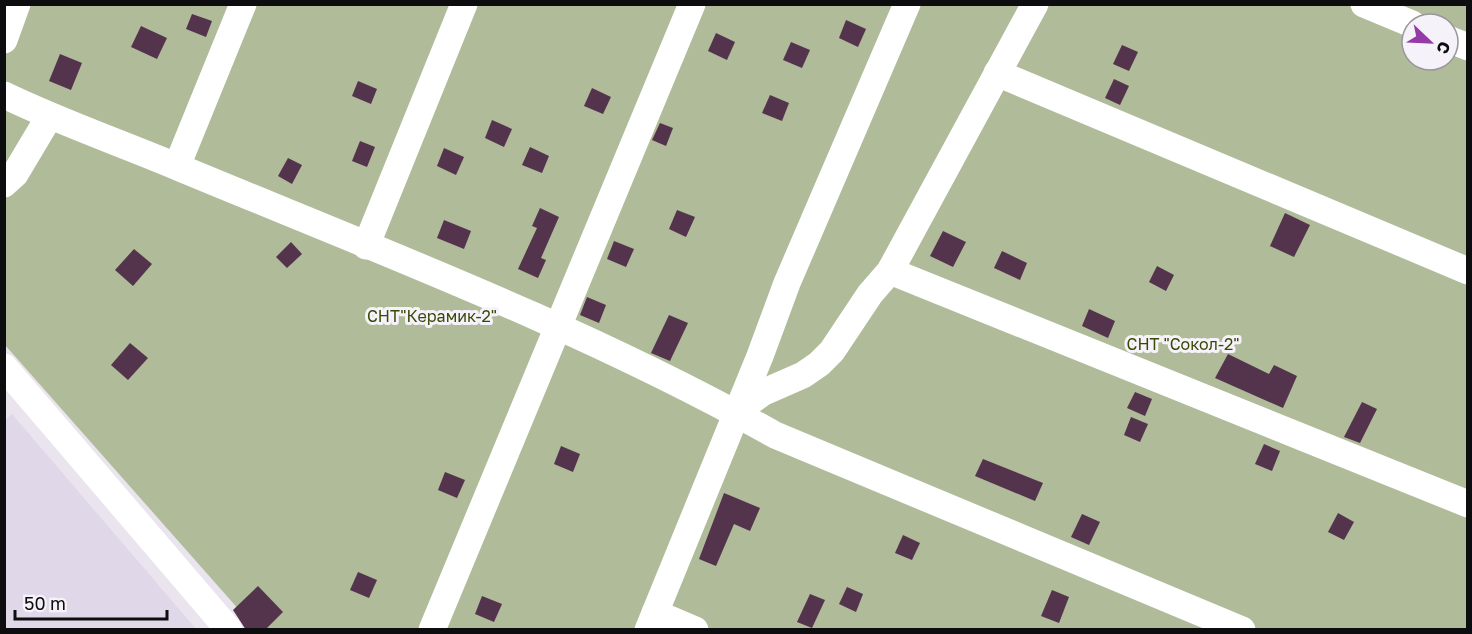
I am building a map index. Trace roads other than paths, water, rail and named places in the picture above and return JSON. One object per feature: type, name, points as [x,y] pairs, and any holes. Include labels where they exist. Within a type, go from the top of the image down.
[{"type":"street","points":[[4,40],[17,4]]},
{"type":"street","points":[[177,166],[243,4]]},
{"type":"street","points":[[366,246],[464,4]]},
{"type":"street","points":[[432,630],[692,4]]},
{"type":"street","points":[[694,630],[651,621],[735,412],[760,356],[787,283],[907,4]]},
{"type":"street","points":[[735,412],[762,393],[803,375],[832,351],[870,294],[890,271],[1035,4]]},
{"type":"street","points":[[1364,4],[1400,19]]},
{"type":"street","points":[[997,74],[1467,271]]},
{"type":"street","points":[[4,95],[50,117],[177,166],[558,327],[786,439],[1242,630]]},
{"type":"street","points":[[4,184],[15,174],[50,117]]},
{"type":"street","points":[[890,271],[1467,504]]},
{"type":"street","points":[[4,367],[229,630]]},
{"type":"park label","name":"СНТ\"Керамик-2\"","points":[[432,316]]},
{"type":"park label","name":"СНТ \"Сокол-2\"","points":[[1183,344]]}]
